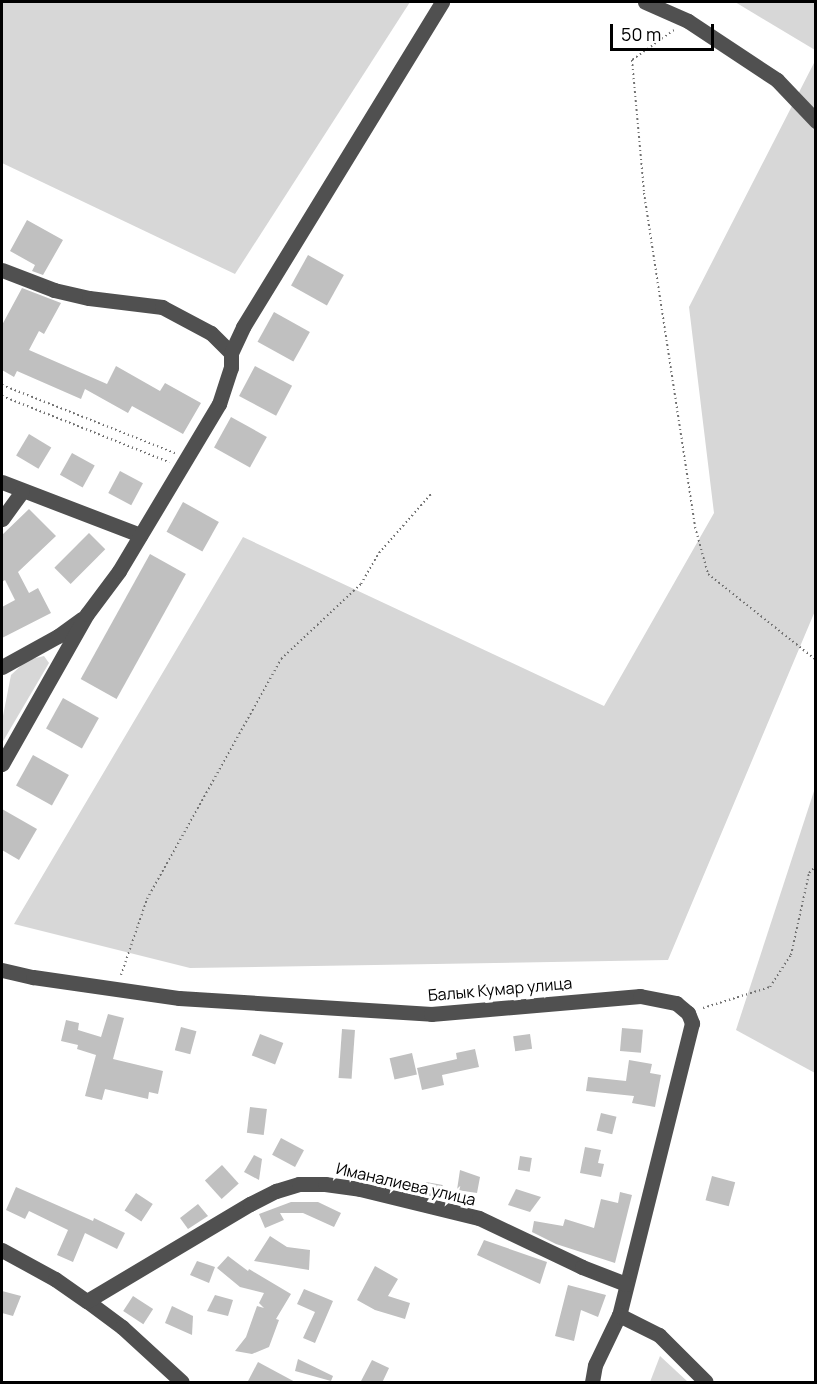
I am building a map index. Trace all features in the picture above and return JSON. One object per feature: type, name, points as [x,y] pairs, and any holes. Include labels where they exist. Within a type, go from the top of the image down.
[{"type":"street","points":[[2,764],[87,615],[100,599],[140,535],[227,386],[231,368],[231,353],[243,327],[442,2]]},
{"type":"street","points":[[645,2],[688,21],[777,80],[816,121]]},
{"type":"street","points":[[2,270],[54,290],[89,298],[162,307],[211,333],[231,353]]},
{"type":"street","points":[[2,482],[140,535]]},
{"type":"street","points":[[2,519],[22,491]]},
{"type":"street","points":[[2,667],[58,636],[87,615]]},
{"type":"street","name":"Балык Кумар улица","points":[[2,970],[179,998],[431,1014],[640,996],[676,1003],[688,1013]]},
{"type":"street","points":[[592,1383],[595,1365],[619,1315],[692,1023],[688,1013]]},
{"type":"street","name":"Иманалиева улица","points":[[87,1301],[250,1204],[276,1191],[299,1184],[325,1184],[360,1189],[479,1218],[582,1267],[626,1284]]},
{"type":"street","points":[[2,1250],[55,1279],[87,1301],[122,1327],[182,1383]]},
{"type":"street","points":[[619,1315],[659,1335],[706,1383]]},
{"type":"path","points":[[688,21],[632,60],[644,193],[695,527],[708,574],[816,660]]},
{"type":"path","points":[[2,385],[184,462]]},
{"type":"path","points":[[2,396],[184,462]]},
{"type":"path","points":[[117,989],[147,898],[281,659],[361,584],[380,553],[431,494]]},
{"type":"path","points":[[688,1013],[770,987],[791,955],[809,873],[816,866]]},
{"type":"shaded area","points":[[2,2],[410,2],[235,274],[2,163]]},
{"type":"shaded area","points":[[735,2],[815,2],[815,50]]},
{"type":"shaded area","points":[[815,61],[815,611],[668,960],[190,968],[14,924],[243,537],[604,706],[714,513],[689,307]]},
{"type":"shaded area","points":[[44,656],[49,663],[2,743],[2,721],[11,675],[27,660]]},
{"type":"shaded area","points":[[815,788],[816,1073],[736,1030]]},
{"type":"shaded area","points":[[660,1356],[688,1382],[650,1382]]},
{"type":"building","points":[[27,220],[63,240],[43,275],[32,271],[35,265],[10,251]]},
{"type":"building","points":[[308,255],[344,275],[327,305],[291,286]]},
{"type":"building","points":[[22,288],[61,303],[44,334],[39,331],[29,350],[107,384],[116,366],[160,391],[165,383],[201,403],[183,434],[132,406],[128,413],[85,389],[81,399],[17,371],[14,377],[2,370],[2,325]]},
{"type":"building","points":[[274,312],[310,332],[293,362],[258,342]]},
{"type":"building","points":[[255,366],[292,386],[276,416],[239,396]]},
{"type":"building","points":[[231,417],[267,437],[250,467],[214,448]]},
{"type":"building","points":[[29,434],[51,447],[38,469],[16,455]]},
{"type":"building","points":[[72,453],[95,466],[83,487],[60,475]]},
{"type":"building","points":[[120,471],[143,483],[131,505],[108,493]]},
{"type":"building","points":[[183,502],[219,522],[202,552],[167,532]]},
{"type":"building","points":[[29,509],[56,536],[18,572],[29,593],[38,588],[51,613],[2,638],[2,607],[15,600],[5,580],[2,582],[2,535]]},
{"type":"building","points":[[89,533],[105,549],[71,584],[54,568]]},
{"type":"building","points":[[150,554],[186,574],[117,699],[81,679]]},
{"type":"building","points":[[63,698],[99,718],[82,748],[46,729]]},
{"type":"building","points":[[33,755],[69,775],[52,805],[16,786]]},
{"type":"building","points":[[2,809],[37,829],[19,860],[2,850]]},
{"type":"building","points":[[108,1014],[124,1018],[113,1059],[163,1071],[158,1094],[149,1092],[148,1099],[105,1089],[102,1100],[85,1096],[96,1055],[77,1049],[78,1045],[61,1041],[66,1020],[79,1023],[78,1030],[101,1037]]},
{"type":"building","points":[[181,1027],[196,1031],[190,1054],[175,1050]]},
{"type":"building","points":[[622,1028],[643,1030],[641,1053],[620,1051]]},
{"type":"building","points":[[342,1029],[355,1030],[352,1079],[339,1078]]},
{"type":"building","points":[[260,1034],[283,1043],[275,1064],[252,1055]]},
{"type":"building","points":[[530,1034],[532,1049],[515,1051],[513,1036]]},
{"type":"building","points":[[475,1049],[479,1067],[442,1075],[444,1085],[422,1090],[417,1068],[457,1059],[456,1053]]},
{"type":"building","points":[[412,1053],[417,1074],[395,1080],[390,1058]]},
{"type":"building","points":[[629,1060],[652,1064],[650,1073],[661,1075],[655,1107],[632,1103],[634,1096],[586,1091],[588,1077],[626,1081]]},
{"type":"building","points":[[250,1107],[267,1109],[264,1135],[247,1133]]},
{"type":"building","points":[[601,1113],[617,1117],[612,1134],[597,1130]]},
{"type":"building","points":[[281,1138],[304,1150],[295,1167],[272,1155]]},
{"type":"building","points":[[585,1147],[601,1150],[598,1163],[604,1164],[601,1177],[580,1173]]},
{"type":"building","points":[[254,1155],[262,1159],[259,1180],[244,1172]]},
{"type":"building","points":[[520,1156],[532,1158],[530,1172],[518,1170]]},
{"type":"building","points":[[222,1165],[239,1184],[222,1199],[205,1180]]},
{"type":"building","points":[[460,1170],[480,1177],[477,1193],[457,1190]]},
{"type":"building","points":[[712,1176],[735,1182],[729,1206],[706,1200]]},
{"type":"building","points":[[426,1182],[443,1185],[440,1198],[424,1195]]},
{"type":"building","points":[[16,1187],[125,1233],[117,1249],[85,1233],[73,1262],[57,1255],[68,1230],[29,1211],[25,1219],[6,1210]]},
{"type":"building","points":[[516,1189],[541,1197],[530,1212],[508,1205]]},
{"type":"building","points":[[620,1192],[632,1195],[615,1263],[556,1244],[532,1232],[534,1221],[563,1226],[565,1219],[594,1228],[601,1199],[618,1203]]},
{"type":"building","points":[[136,1193],[153,1204],[141,1222],[125,1211]]},
{"type":"building","points":[[291,1202],[318,1202],[341,1213],[334,1227],[303,1213],[280,1213],[284,1220],[265,1228],[259,1214]]},
{"type":"building","points":[[198,1204],[208,1216],[188,1229],[180,1218]]},
{"type":"building","points":[[270,1236],[287,1247],[310,1250],[309,1270],[254,1261]]},
{"type":"building","points":[[484,1240],[547,1262],[540,1284],[477,1255]]},
{"type":"building","points":[[228,1256],[248,1271],[249,1269],[291,1294],[276,1319],[279,1320],[269,1347],[252,1354],[235,1351],[246,1337],[257,1306],[264,1308],[259,1303],[264,1293],[240,1287],[217,1268]]},
{"type":"building","points":[[197,1261],[215,1267],[209,1283],[190,1275]]},
{"type":"building","points":[[375,1266],[398,1279],[388,1296],[410,1303],[405,1319],[375,1310],[357,1300]]},
{"type":"building","points":[[568,1285],[606,1295],[598,1317],[581,1310],[574,1341],[555,1336]]},
{"type":"building","points":[[304,1289],[333,1301],[315,1343],[303,1338],[315,1312],[297,1304]]},
{"type":"building","points":[[2,1291],[21,1296],[13,1316],[2,1313]]},
{"type":"building","points":[[215,1295],[233,1300],[228,1316],[207,1311]]},
{"type":"building","points":[[133,1296],[153,1309],[143,1324],[123,1311]]},
{"type":"building","points":[[172,1306],[193,1316],[192,1335],[165,1323]]},
{"type":"building","points":[[298,1359],[333,1376],[331,1381],[295,1371]]},
{"type":"building","points":[[372,1360],[389,1368],[382,1383],[360,1383]]},
{"type":"building","points":[[258,1362],[297,1383],[247,1383]]}]
